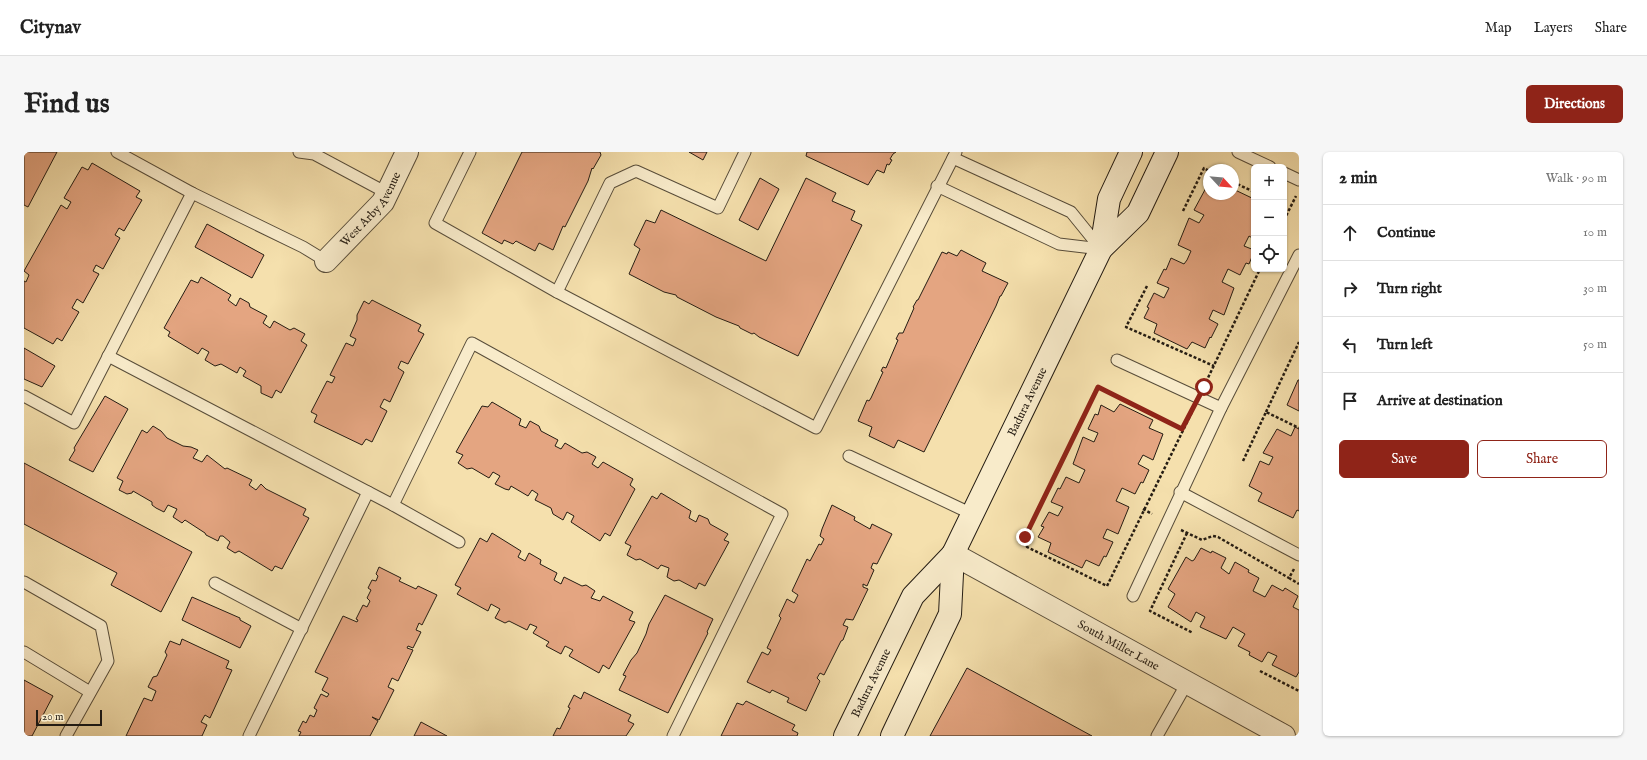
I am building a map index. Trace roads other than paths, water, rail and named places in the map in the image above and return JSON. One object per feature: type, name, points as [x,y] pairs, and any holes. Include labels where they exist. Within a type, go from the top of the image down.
[{"type":"main road","name":"West Arby Avenue","points":[[326,261],[383,202],[407,152]]},
{"type":"main road","name":"Badura Avenue","points":[[845,736],[913,596],[953,554],[1101,249],[1108,199],[1131,152]]},
{"type":"main road","name":"Badura Avenue","points":[[1101,249],[1138,213],[1167,152]]},
{"type":"main road","name":"Badura Avenue","points":[[892,736],[950,614],[953,554]]},
{"type":"main road","name":"South Miller Lane","points":[[953,554],[1284,736]]},
{"type":"lane","points":[[117,152],[192,193],[303,247],[326,261]]},
{"type":"lane","points":[[299,152],[315,153],[387,193]]},
{"type":"lane","points":[[470,152],[435,223],[557,292],[816,428],[954,155],[1070,212],[1101,249]]},
{"type":"lane","points":[[557,292],[610,183],[636,171],[718,208],[745,152]]},
{"type":"lane","points":[[1238,152],[1264,164]]},
{"type":"lane","points":[[1287,175],[1299,180]]},
{"type":"lane","points":[[937,186],[1059,244],[1101,249]]},
{"type":"lane","points":[[24,396],[74,423],[192,193]]},
{"type":"lane","points":[[1133,596],[1180,492],[1299,255]]},
{"type":"lane","points":[[393,505],[472,343],[782,514],[673,736]]},
{"type":"lane","points":[[108,356],[393,505],[459,542]]},
{"type":"lane","points":[[1117,360],[1221,408]]},
{"type":"lane","points":[[849,456],[972,514]]},
{"type":"lane","points":[[249,736],[368,492]]},
{"type":"lane","points":[[1180,492],[1297,560]]},
{"type":"lane","points":[[24,582],[101,626],[108,661],[66,736]]},
{"type":"lane","points":[[215,583],[302,629]]},
{"type":"lane","points":[[24,652],[90,692]]},
{"type":"lane","points":[[1157,736],[1187,683]]}]
